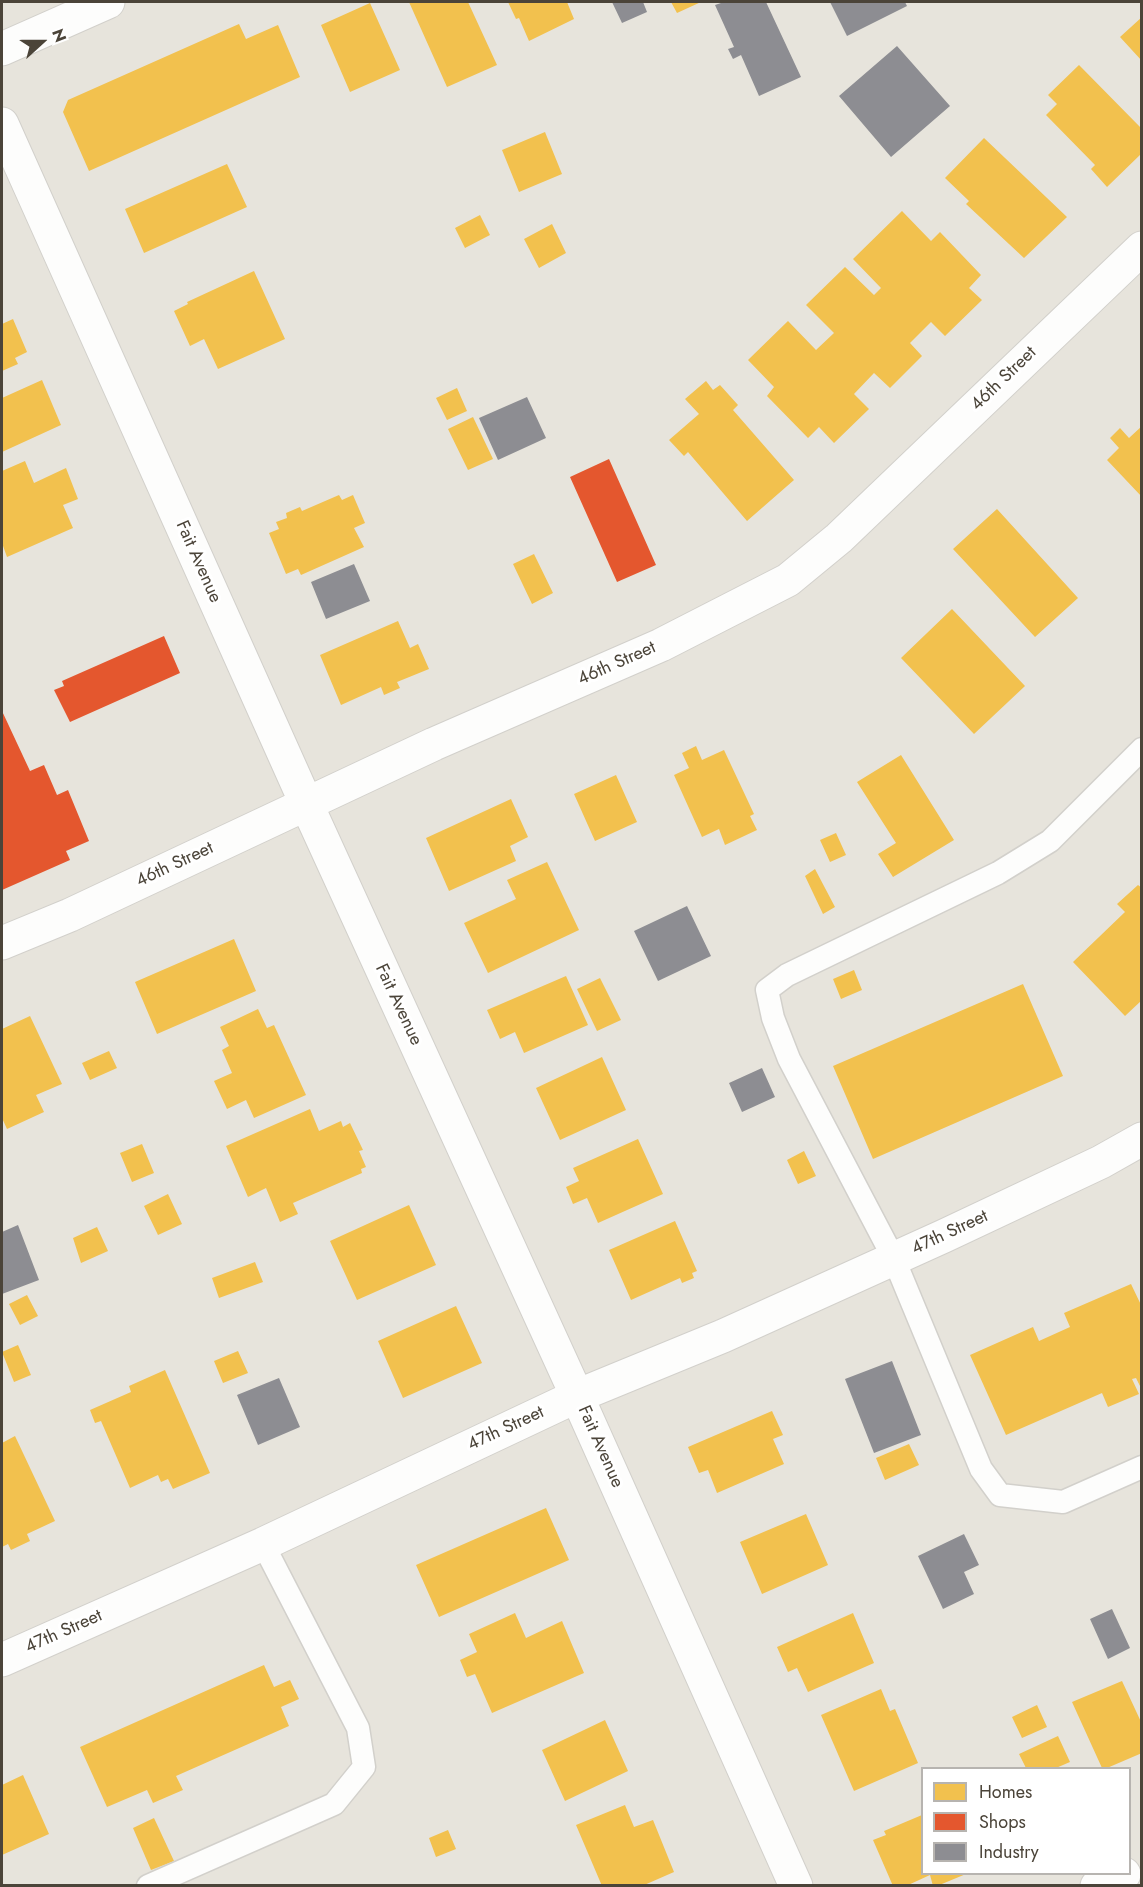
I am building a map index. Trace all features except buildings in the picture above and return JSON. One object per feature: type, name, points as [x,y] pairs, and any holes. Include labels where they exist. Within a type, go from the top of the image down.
[{"type":"street","points":[[2,50],[108,2]]},
{"type":"street","name":"Fait Avenue","points":[[2,124],[796,1886]]},
{"type":"street","name":"46th Street","points":[[2,943],[70,915],[434,744],[661,645],[788,580],[839,538],[1142,248]]},
{"type":"street","name":"47th Street","points":[[2,1660],[263,1544],[577,1396],[723,1336],[894,1259],[1101,1162],[1142,1139]]},
{"type":"street","points":[[1097,1886],[1122,1875]]},
{"type":"lane","points":[[1142,749],[1050,841],[998,873],[787,975],[768,990],[773,1018],[789,1059],[894,1259],[981,1469],[1000,1495],[1063,1502],[1142,1467]]},
{"type":"lane","points":[[148,1886],[334,1804],[364,1767],[358,1728],[263,1544]]},
{"type":"shaded area","points":[[2,2],[1141,2],[1141,1885],[2,1886]]}]
